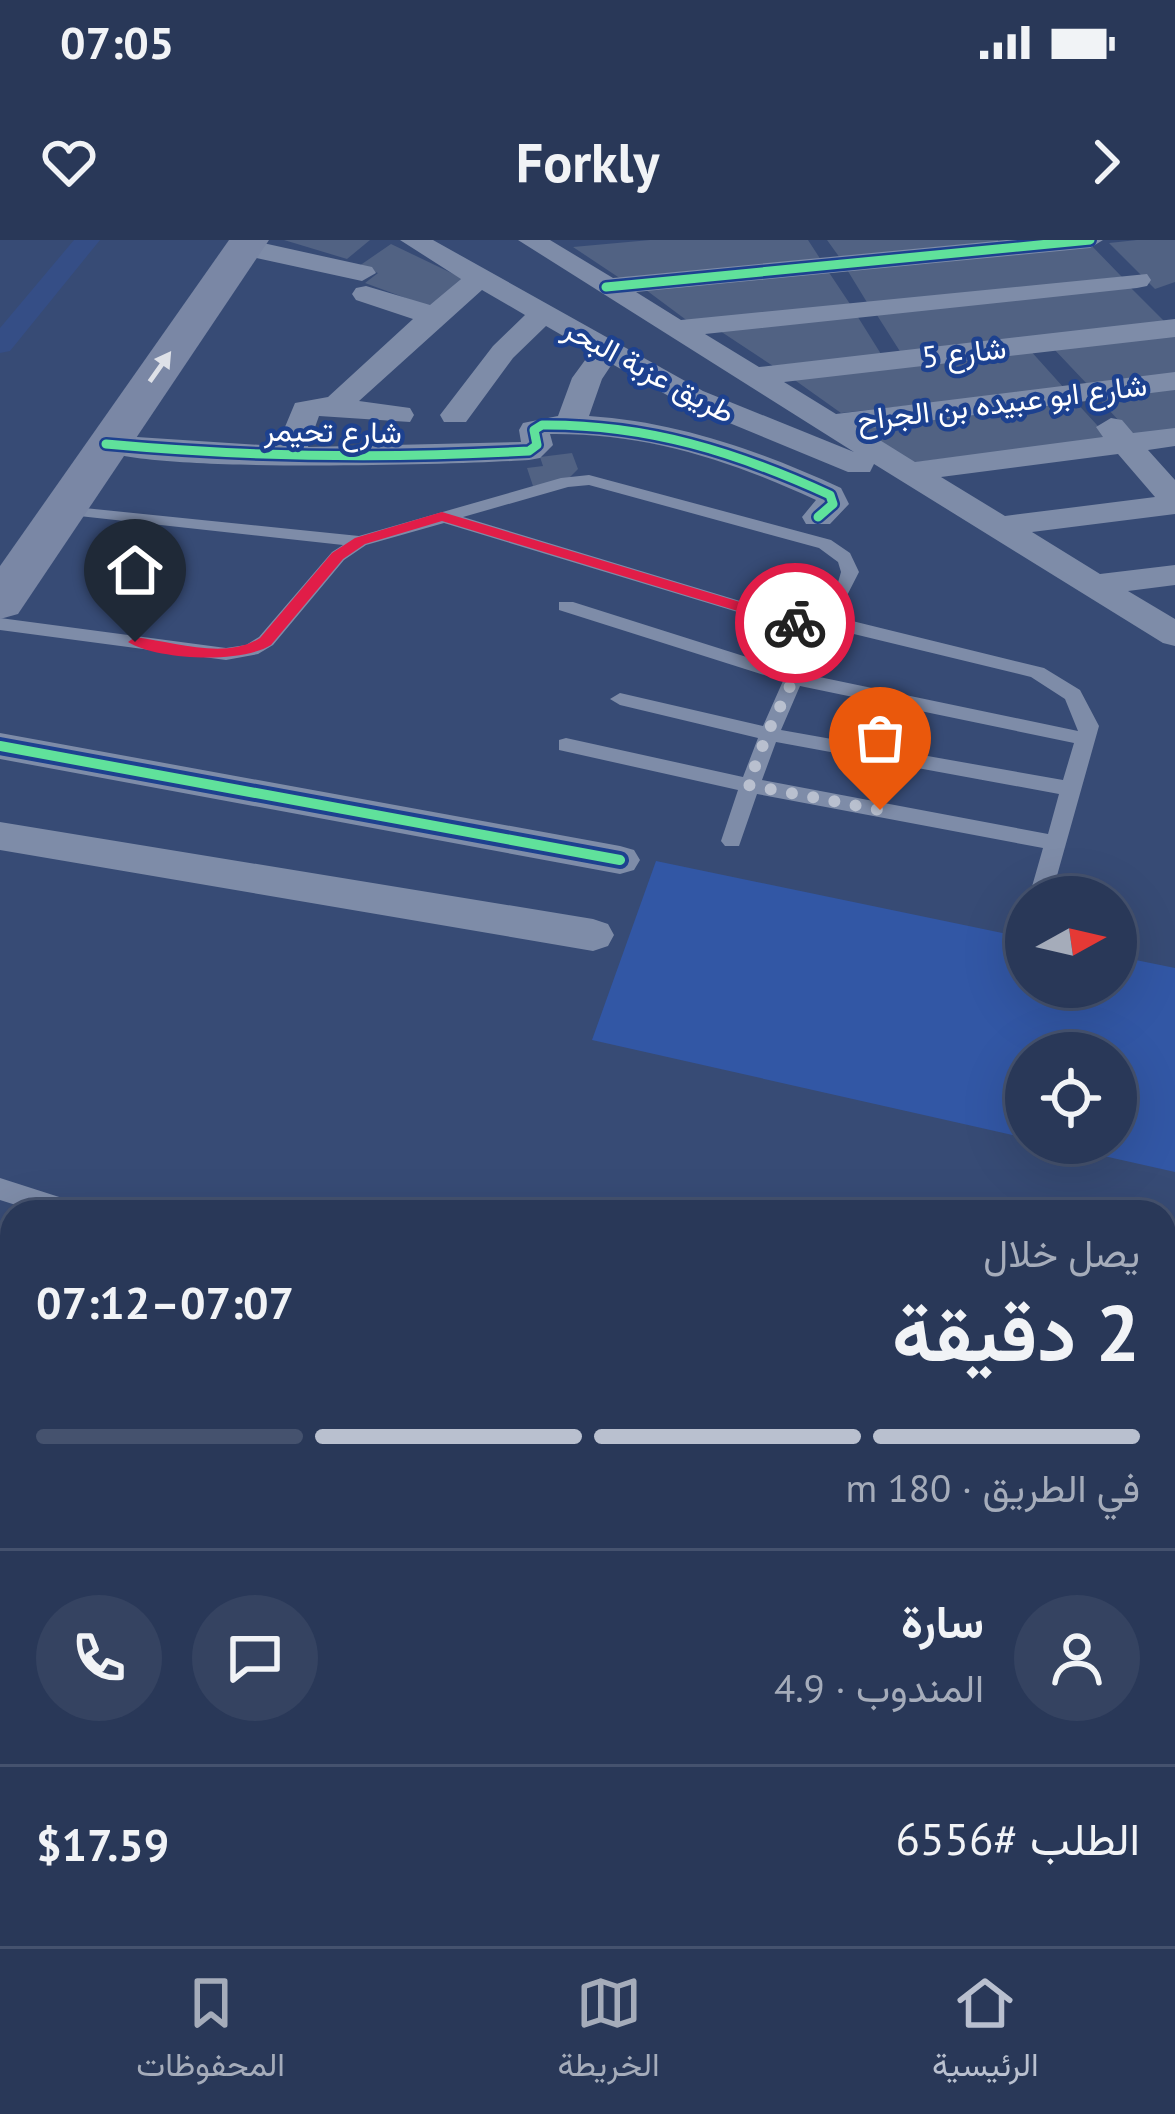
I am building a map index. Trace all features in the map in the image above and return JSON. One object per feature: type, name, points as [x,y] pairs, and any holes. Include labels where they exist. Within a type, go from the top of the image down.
[{"type":"main road","points":[[0,603],[235,242]]},
{"type":"main road","points":[[0,531],[151,310],[235,242]]},
{"type":"street","name":"طريق عزبة البحر","points":[[413,240],[734,417],[842,460],[903,469]]},
{"type":"street","points":[[606,286],[830,252],[1093,240],[1171,313]]},
{"type":"street","points":[[235,242],[361,272],[434,316]]},
{"type":"street","points":[[535,243],[582,242]]},
{"type":"street","name":"طريق عزبة البحر","points":[[535,243],[1175,635]]},
{"type":"street","points":[[830,252],[898,360]]},
{"type":"street","points":[[336,407],[479,278]]},
{"type":"street","points":[[675,329],[1137,280]]},
{"type":"street","name":"شارع 5","points":[[752,377],[1037,344],[1171,313]]},
{"type":"street","points":[[455,415],[503,352],[542,314]]},
{"type":"street","points":[[1037,344],[1175,502]]},
{"type":"street","points":[[607,351],[587,379],[571,423],[618,424],[705,442],[752,458],[826,508],[903,469],[1175,437]]},
{"type":"street","name":"شارع ابو عبيده بن الجراح","points":[[829,424],[1175,381]]},
{"type":"street","points":[[290,455],[302,414],[314,406],[398,416]]},
{"type":"street","name":"شارع تحيمر","points":[[106,444],[411,458],[530,451],[537,445],[536,427],[571,423]]},
{"type":"street","points":[[998,527],[1175,502]]},
{"type":"street","points":[[1094,586],[1175,574]]},
{"type":"street","points":[[0,746],[620,860]]},
{"type":"street","points":[[0,836],[593,934]]},
{"type":"lane","points":[[0,624],[226,654],[251,650],[266,641],[338,556],[360,541],[567,482],[589,480],[803,538],[842,553],[849,578],[819,625],[767,734],[732,841]]},
{"type":"lane","points":[[62,508],[360,541]]},
{"type":"lane","points":[[442,517],[819,625],[1036,672],[1057,682],[1085,710],[1090,726],[1046,876]]},
{"type":"lane","points":[[566,606],[793,678],[1086,739]]},
{"type":"lane","points":[[620,699],[767,734],[1071,789]]},
{"type":"lane","points":[[566,745],[1056,843]]},
{"type":"lane","points":[[0,1189],[34,1200]]},
{"type":"shaded area","points":[[656,861],[1005,934],[1005,1008],[1137,1008],[1137,960],[1175,968],[1175,1172],[1137,1163],[1137,1032],[1005,1032],[1005,1133],[592,1040]]},
{"type":"building","points":[[284,240],[370,240],[347,259]]},
{"type":"building","points":[[650,240],[808,240],[821,260],[621,279],[573,247]]},
{"type":"building","points":[[827,240],[998,240],[998,243],[840,258]]},
{"type":"building","points":[[1175,240],[1175,282],[1155,289],[1109,243]]},
{"type":"building","points":[[391,244],[462,278],[430,307],[365,283],[378,273],[359,266]]},
{"type":"building","points":[[1090,244],[1122,277],[868,304],[846,268]]},
{"type":"building","points":[[828,271],[850,304],[689,322],[646,290]]},
{"type":"building","points":[[1128,285],[1166,323],[901,353],[875,312]]},
{"type":"building","points":[[856,314],[881,354],[773,366],[717,329]]},
{"type":"building","points":[[1175,332],[1175,374],[1088,385],[1052,347]]},
{"type":"building","points":[[1029,349],[1064,388],[841,413],[789,376]]},
{"type":"building","points":[[1175,386],[1175,430],[1132,435],[1097,397]]},
{"type":"building","points":[[1073,399],[1109,438],[910,463],[853,426]]},
{"type":"building","points":[[572,453],[578,469],[566,481],[533,486],[527,468],[543,466],[540,457]]},
{"type":"waterway","points":[[0,345],[87,240]]},
{"type":"cycle path","points":[[606,287],[1090,240]]},
{"type":"cycle path","points":[[106,444],[264,455],[424,456],[529,451],[537,445],[534,430],[542,425],[619,427],[690,440],[794,478],[830,495],[833,504],[818,517]]},
{"type":"cycle path","points":[[0,746],[620,860]]},
{"type":"way so far","points":[[795,623],[817,630],[748,785],[880,810]]},
{"type":"route","points":[[135,642],[226,654],[251,650],[266,641],[338,556],[360,541],[442,517],[795,623]]}]
